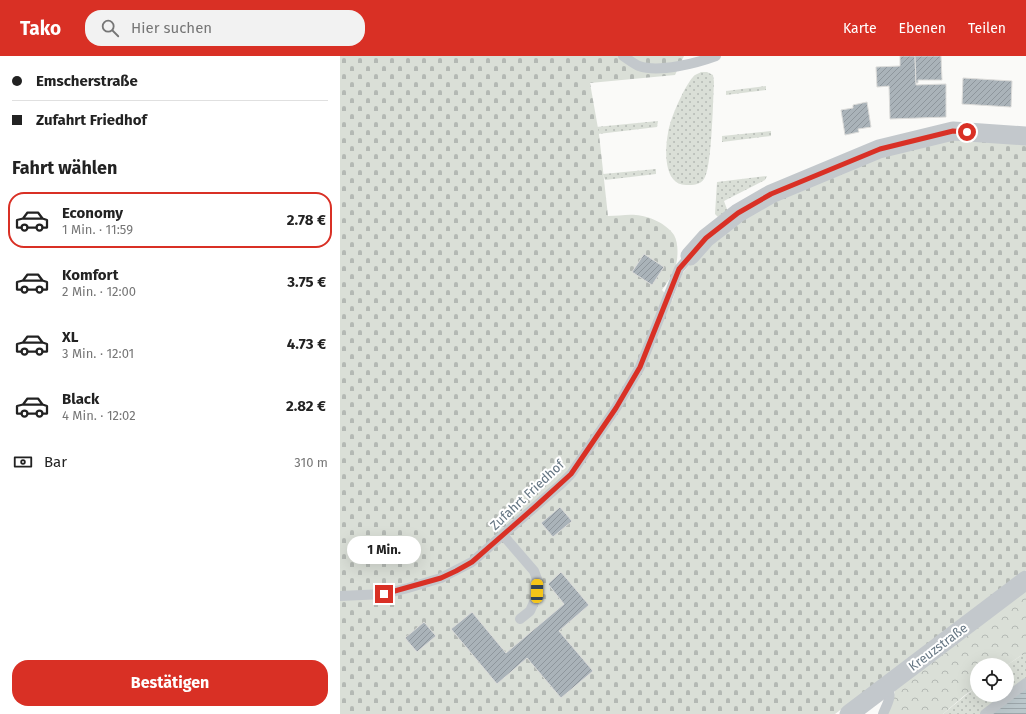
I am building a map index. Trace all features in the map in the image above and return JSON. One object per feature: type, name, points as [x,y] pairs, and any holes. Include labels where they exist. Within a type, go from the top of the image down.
[{"type":"street","points":[[690,256],[706,238],[738,213],[771,194],[880,149],[953,131],[1026,136]]},
{"type":"street","name":"Kreuzstraße","points":[[849,714],[1026,580]]},
{"type":"lane","points":[[623,56],[640,66],[655,68],[675,66],[716,56]]},
{"type":"lane","name":"Zufahrt Friedhof","points":[[340,596],[384,594],[441,578],[456,571],[472,562],[571,474],[616,408],[640,367],[679,269],[690,256]]},
{"type":"lane","points":[[503,535],[534,571],[537,579],[535,600],[530,611],[520,619]]},
{"type":"lane","points":[[984,714],[1026,683]]},
{"type":"lane","points":[[883,714],[890,696],[887,686]]},
{"type":"green space","points":[[340,56],[684,56],[675,75],[590,83],[599,134],[608,216],[633,215],[646,217],[657,221],[671,231],[676,238],[676,265],[662,290],[672,301],[682,274],[701,250],[757,208],[881,152],[954,135],[1026,140],[1026,570],[835,714],[340,714]]},
{"type":"green space","points":[[701,72],[707,72],[713,75],[714,82],[712,134],[707,173],[702,181],[696,184],[679,184],[673,180],[667,165],[666,148],[669,127],[674,112],[689,82],[694,76]]},
{"type":"green space","points":[[766,86],[766,90],[726,95],[726,91]]},
{"type":"green space","points":[[658,121],[657,127],[598,134],[596,127]]},
{"type":"green space","points":[[771,131],[771,136],[722,142],[722,136]]},
{"type":"green space","points":[[656,169],[656,174],[605,180],[603,174]]},
{"type":"green space","points":[[767,176],[765,180],[724,201],[728,212],[718,217],[715,214],[717,182]]},
{"type":"green space","points":[[1026,588],[1026,655],[1022,655],[1014,660],[1014,658],[970,658],[970,692],[943,714],[886,714],[895,689]]},
{"type":"green space","points":[[1022,655],[1026,655],[1026,680],[1014,689],[1014,660]]},
{"type":"green space","points":[[970,692],[970,702],[997,702],[981,714],[943,714]]},
{"type":"shaded area","points":[[1026,687],[1026,714],[990,714],[1006,702],[1014,702],[1014,696]]},
{"type":"building","points":[[900,56],[915,56],[916,85],[946,84],[946,117],[890,119],[889,86],[877,87],[876,67],[900,66]]},
{"type":"building","points":[[915,56],[941,56],[942,80],[918,80],[918,83],[916,83]]},
{"type":"building","points":[[963,78],[1012,81],[1011,107],[962,104]]},
{"type":"building","points":[[867,102],[871,127],[858,129],[859,132],[845,135],[841,110],[853,108],[853,105]]},
{"type":"building","points":[[644,254],[664,267],[652,285],[632,272]]},
{"type":"building","points":[[560,507],[572,521],[553,537],[541,523]]},
{"type":"building","points":[[561,572],[589,605],[559,631],[593,671],[561,698],[527,658],[497,684],[451,629],[472,612],[506,653],[564,604],[548,584]]},
{"type":"building","points":[[424,622],[436,636],[417,652],[405,638]]},
{"type":"route","points":[[384,594],[441,578],[472,562],[571,474],[616,408],[640,367],[679,269],[706,238],[738,213],[771,194],[880,149],[953,131],[967,132]]}]
